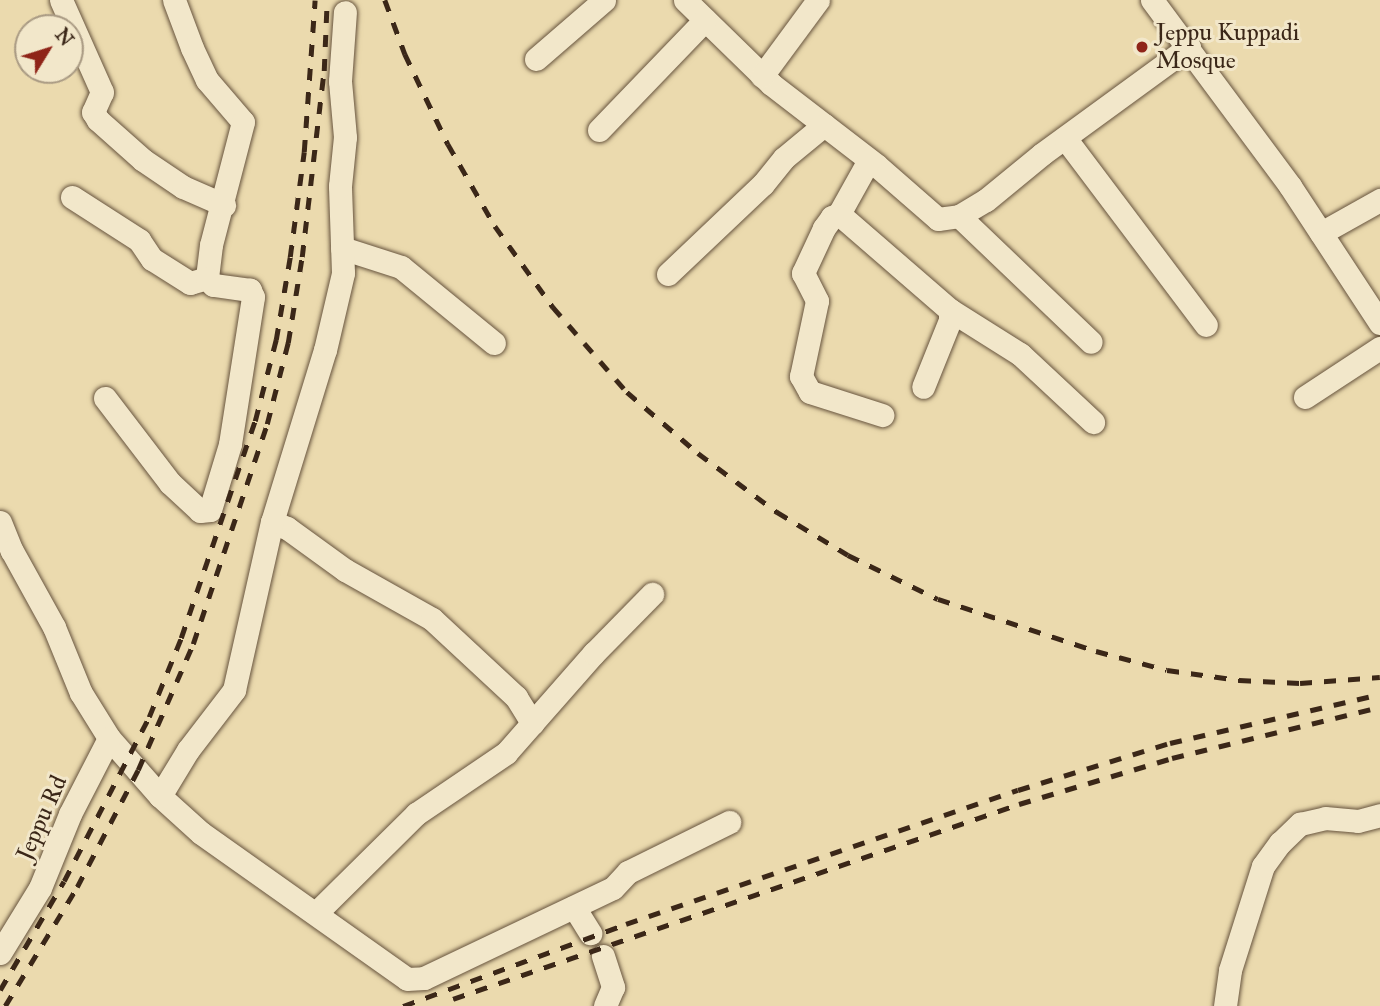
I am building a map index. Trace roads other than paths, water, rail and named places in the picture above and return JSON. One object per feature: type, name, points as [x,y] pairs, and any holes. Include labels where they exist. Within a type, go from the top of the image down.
[{"type":"street","points":[[61,0],[102,92],[93,112],[98,120],[143,160],[183,187],[224,205]]},
{"type":"street","points":[[105,398],[170,483],[200,511],[210,510],[230,444],[248,347],[253,297],[250,290],[213,285],[207,278],[211,245],[224,205],[243,122],[207,80],[174,0]]},
{"type":"street","points":[[536,59],[604,0]]},
{"type":"street","points":[[685,0],[762,76],[869,160],[938,219],[959,216],[986,200],[1189,47]]},
{"type":"street","points":[[762,76],[818,0]]},
{"type":"street","points":[[1152,0],[1189,47],[1321,233],[1380,323]]},
{"type":"street","points":[[160,796],[188,750],[234,690],[272,522],[325,349],[343,273],[340,186],[345,137],[340,80],[345,12]]},
{"type":"street","points":[[599,130],[705,20]]},
{"type":"street","points":[[668,274],[763,184],[784,158],[824,125]]},
{"type":"street","points":[[1065,138],[1206,325]]},
{"type":"street","points":[[869,160],[839,214],[832,217],[824,228],[803,273],[817,301],[801,376],[810,392],[882,415]]},
{"type":"street","points":[[72,197],[139,240],[152,259],[190,283],[207,278]]},
{"type":"street","points":[[1321,233],[1380,200]]},
{"type":"street","points":[[839,214],[950,310],[1020,354],[1093,422]]},
{"type":"street","points":[[959,216],[1091,342]]},
{"type":"street","points":[[342,248],[401,267],[494,343]]},
{"type":"street","points":[[923,387],[950,320],[950,310]]},
{"type":"street","points":[[1305,397],[1380,348]]},
{"type":"street","points":[[0,522],[12,551],[54,627],[82,693],[109,738],[160,796],[201,833],[407,979],[424,978],[613,888],[628,872],[729,822]]},
{"type":"street","points":[[272,522],[286,528],[345,570],[432,619],[516,697],[532,723]]},
{"type":"street","points":[[316,914],[416,814],[506,753],[652,594]]},
{"type":"street","name":"Jeppu Rd","points":[[0,953],[40,888],[70,814],[109,738]]},
{"type":"street","points":[[1226,1006],[1230,970],[1263,866],[1280,843],[1300,824],[1325,818],[1358,821],[1380,816]]},
{"type":"street","points":[[574,906],[590,933]]},
{"type":"street","points":[[603,956],[613,987],[605,1006]]},
{"type":"railway","points":[[0,990],[64,881],[149,717],[181,638],[255,421],[276,340],[290,257],[304,152],[315,0]]},
{"type":"railway","points":[[5,1006],[77,887],[138,770],[193,644],[267,424],[288,343],[302,257],[324,71],[327,0]]},
{"type":"railway","points":[[385,0],[405,54],[448,144],[495,226],[553,307],[627,392],[698,453],[777,512],[848,555],[938,599],[1096,651],[1167,670],[1239,680],[1300,683],[1380,677]]},
{"type":"railway","points":[[403,1006],[626,924],[1018,790],[1170,743],[1380,694]]},
{"type":"railway","points":[[453,999],[1019,804],[1172,758],[1380,707]]},
{"type":"place","name":"Jeppu Kuppadi Mosque","points":[[1142,47]]}]
